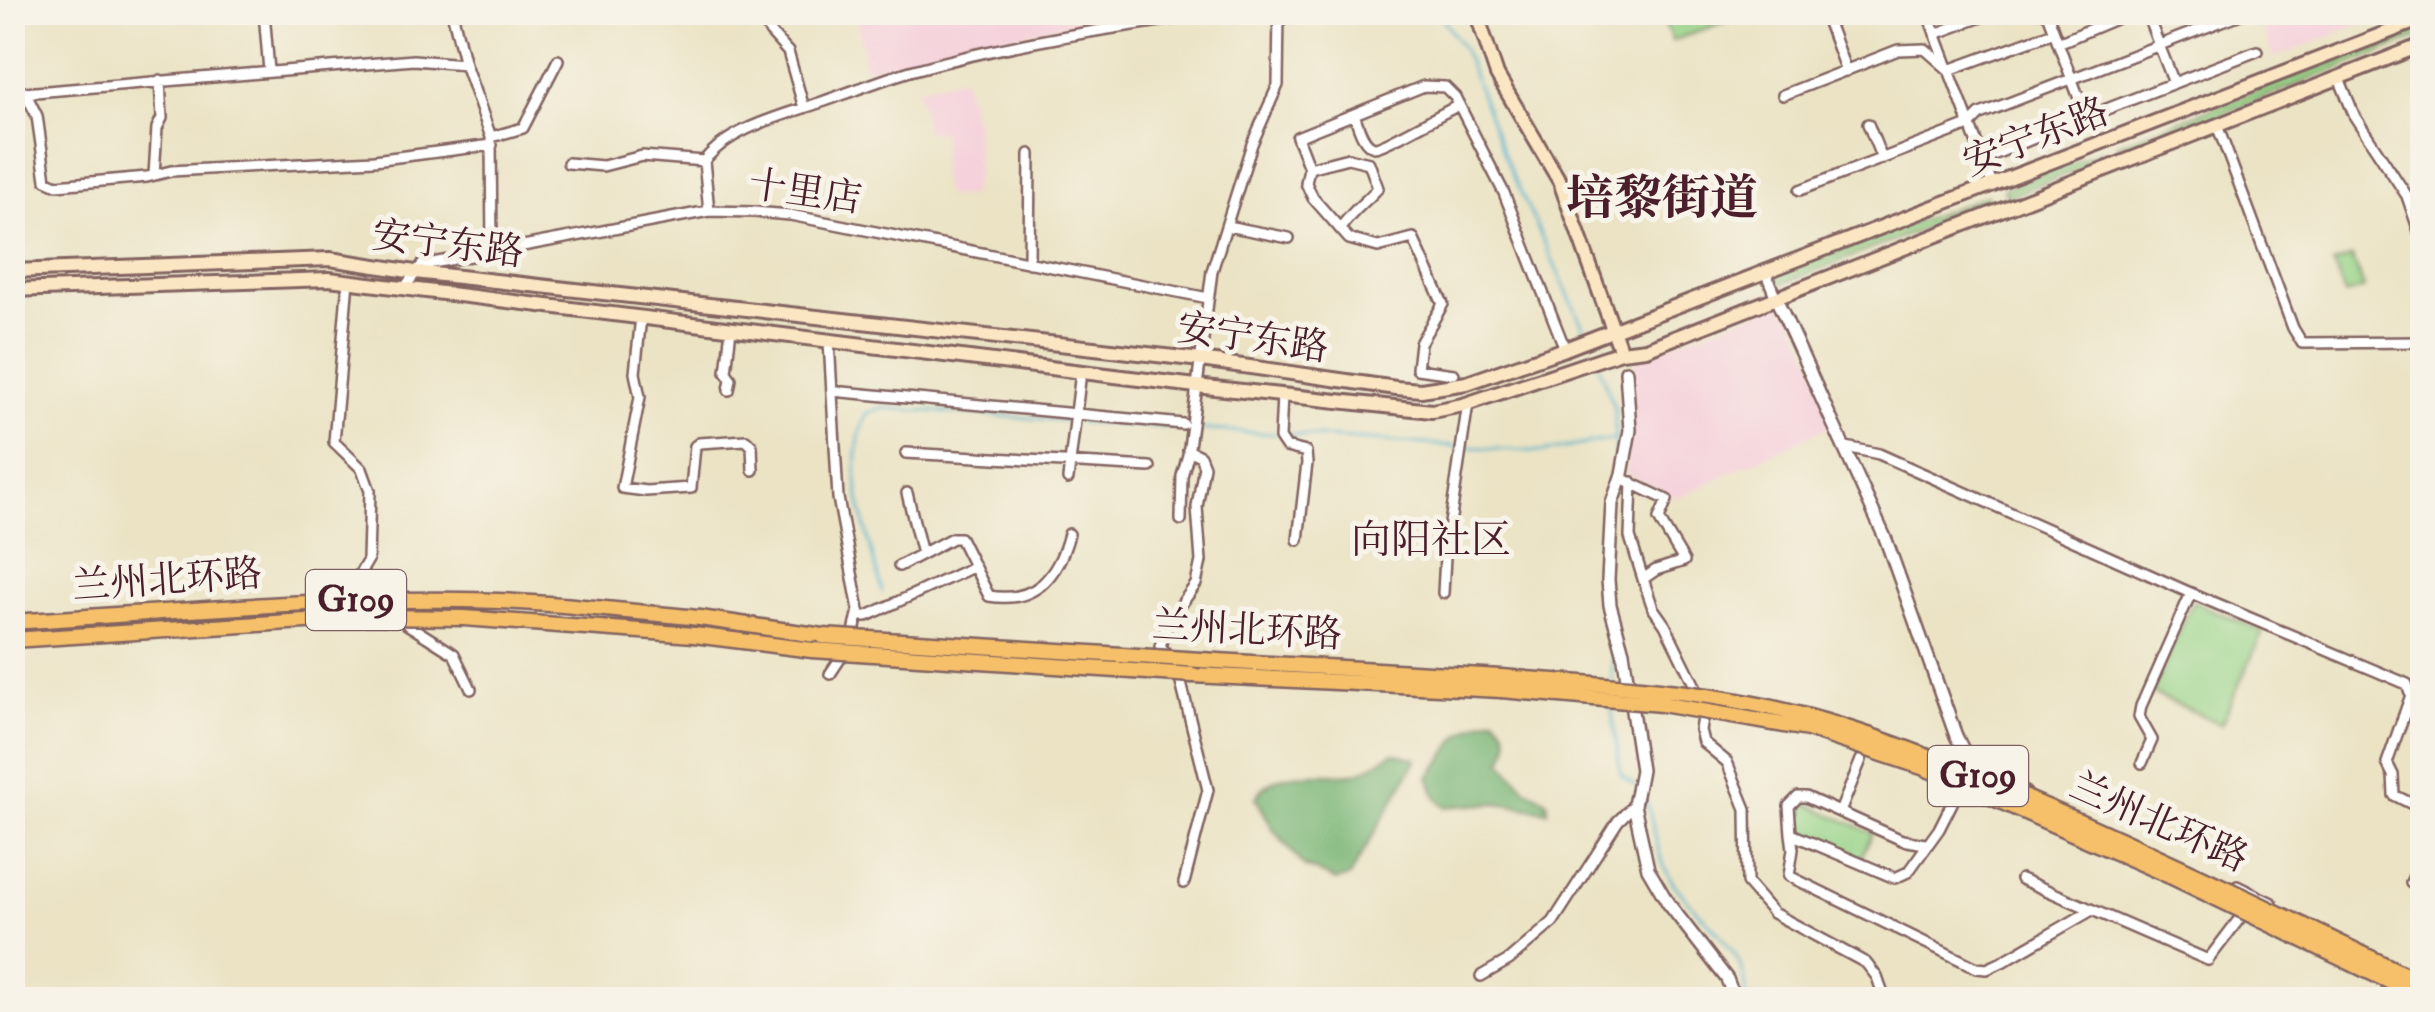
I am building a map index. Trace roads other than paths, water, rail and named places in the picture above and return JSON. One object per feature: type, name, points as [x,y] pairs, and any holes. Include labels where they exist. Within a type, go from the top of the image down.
[{"type":"highway","name":"兰州北环路","points":[[12,622],[346,600],[510,601],[700,618],[823,636],[1501,683],[1726,713],[1825,735],[1925,768],[2186,883],[2422,997]]},
{"type":"highway","name":"兰州北环路","points":[[12,640],[368,617],[464,618],[694,635],[812,650],[1193,675],[1657,690],[1807,716],[1928,754],[2172,862],[2422,980]]},
{"type":"main road","points":[[1476,12],[1497,75],[1560,182],[1622,352]]},
{"type":"main road","name":"安宁东路","points":[[12,271],[330,259],[415,272],[1200,360],[1421,390],[1468,384],[1596,337],[2422,19]]},
{"type":"main road","name":"安宁东路","points":[[12,290],[329,279],[1196,386],[1432,411],[1468,404],[1622,352],[1646,349],[2422,45]]},
{"type":"street","points":[[264,12],[269,72]]},
{"type":"street","points":[[452,12],[492,141],[492,251]]},
{"type":"street","points":[[762,12],[770,32],[788,52],[804,108]]},
{"type":"street","points":[[709,211],[704,160],[712,151],[732,138],[804,108],[914,70],[1008,48],[1224,12]]},
{"type":"street","points":[[1181,520],[1187,427],[1208,298],[1252,144],[1278,85],[1278,12]]},
{"type":"street","points":[[1824,12],[1846,70]]},
{"type":"street","points":[[1926,12],[1993,186]]},
{"type":"street","points":[[1935,34],[1995,12]]},
{"type":"street","points":[[2043,12],[2086,117]]},
{"type":"street","points":[[2058,43],[2132,12]]},
{"type":"street","points":[[2146,12],[2174,83]]},
{"type":"street","points":[[1800,190],[1970,125],[1980,114],[2243,13]]},
{"type":"street","points":[[1949,70],[2054,32]]},
{"type":"street","points":[[1783,95],[1898,50],[1925,49],[1949,70]]},
{"type":"street","points":[[1982,158],[2257,51]]},
{"type":"street","points":[[12,94],[413,60],[465,64]]},
{"type":"street","points":[[25,92],[37,116],[43,170],[50,183],[171,171],[374,160],[492,141],[523,128],[558,60]]},
{"type":"street","points":[[2339,78],[2356,118],[2407,196],[2422,240]]},
{"type":"street","points":[[154,175],[157,128],[162,118],[160,80]]},
{"type":"street","points":[[1454,374],[1418,369],[1420,344],[1443,304],[1413,238],[1378,247],[1349,239],[1313,198],[1306,182],[1309,168],[1297,137],[1424,86],[1445,86],[1459,104],[1504,193],[1571,346]]},
{"type":"street","points":[[1354,114],[1362,136],[1376,147],[1459,104]]},
{"type":"street","points":[[1868,124],[1882,158]]},
{"type":"street","points":[[2217,125],[2293,328],[2302,342],[2422,342]]},
{"type":"street","points":[[1340,229],[1355,206],[1378,188],[1369,163],[1369,155],[1376,147]]},
{"type":"street","points":[[1030,154],[1030,264]]},
{"type":"street","points":[[568,163],[603,166],[642,156],[704,160]]},
{"type":"street","points":[[1309,168],[1348,158],[1369,163]]},
{"type":"street","name":"十里店","points":[[415,272],[422,265],[709,211],[790,215],[1208,298]]},
{"type":"street","points":[[1227,226],[1289,238]]},
{"type":"street","points":[[1765,271],[1886,540],[1956,736],[1966,754],[1988,763],[2028,794],[2258,895],[2367,956],[2422,980]]},
{"type":"street","points":[[404,288],[415,272]]},
{"type":"street","points":[[348,281],[334,442],[362,469],[370,491],[368,560],[352,587],[354,596],[419,629],[454,654],[471,688]]},
{"type":"street","points":[[641,317],[635,373],[640,397],[622,488],[691,488],[695,446],[700,443],[746,440],[752,446],[754,470]]},
{"type":"street","points":[[729,390],[731,379],[726,372],[731,328]]},
{"type":"street","points":[[829,341],[838,498],[859,610],[852,640],[830,674]]},
{"type":"street","points":[[1622,352],[1630,430],[1630,537],[1653,608],[1694,684],[1703,712],[1703,742],[1727,762],[1746,809],[1747,883],[1773,913],[1866,963],[1885,1000]]},
{"type":"street","points":[[1068,479],[1081,372]]},
{"type":"street","points":[[832,391],[1075,419],[1187,427]]},
{"type":"street","points":[[1282,396],[1280,433],[1286,447],[1306,452],[1298,540]]},
{"type":"street","points":[[1442,593],[1468,404]]},
{"type":"street","points":[[1846,447],[1879,454],[2406,684],[2412,695],[2387,764],[2393,775],[2394,795],[2422,809]]},
{"type":"street","points":[[1184,883],[1208,790],[1177,666],[1160,646],[1168,623],[1196,584],[1202,561],[1197,508],[1204,466],[1200,456],[1188,450]]},
{"type":"street","points":[[906,453],[1150,467]]},
{"type":"street","points":[[1627,480],[1667,500],[1659,518],[1684,561],[1656,570],[1643,579]]},
{"type":"street","points":[[1627,480],[1612,503],[1610,605],[1623,652],[1641,770],[1637,793],[1648,869],[1668,903],[1727,979],[1735,1000]]},
{"type":"street","points":[[907,492],[922,554]]},
{"type":"street","points":[[898,566],[952,538],[960,538],[989,596],[1022,597],[1051,577],[1064,555],[1069,534]]},
{"type":"street","points":[[858,616],[867,616],[972,567]]},
{"type":"street","points":[[2142,762],[2152,740],[2139,717],[2141,706],[2191,593]]},
{"type":"street","points":[[1791,834],[1896,878],[1908,872],[1939,829],[1957,793],[1966,754]]},
{"type":"street","points":[[1840,812],[1861,760]]},
{"type":"street","points":[[1482,976],[1509,960],[1553,922],[1637,793]]},
{"type":"street","points":[[1926,844],[1902,840],[1806,797],[1798,797],[1789,806],[1794,849],[1789,876],[1977,968],[1987,969],[2002,962],[2092,910]]},
{"type":"street","points":[[2410,883],[2422,856]]},
{"type":"street","points":[[2021,878],[2208,960],[2258,895]]},
{"type":"waterway","points":[[1438,12],[1463,49],[1509,167],[1587,335]]},
{"type":"waterway","points":[[1599,366],[1615,410],[1615,463],[1602,506],[1597,582],[1613,656],[1612,682]]},
{"type":"waterway","points":[[882,592],[857,479],[860,434],[867,413],[882,408],[1071,421]]},
{"type":"waterway","points":[[1079,422],[1275,434]]},
{"type":"waterway","points":[[1283,434],[1542,452],[1613,439]]},
{"type":"waterway","points":[[1611,705],[1621,775],[1634,785]]},
{"type":"waterway","points":[[1640,790],[1664,867],[1681,893],[1731,949],[1740,964],[1746,1000]]},
{"type":"district","name":"培黎街道","points":[[1662,199]]},
{"type":"district","name":"向阳社区","points":[[1431,540]]}]
